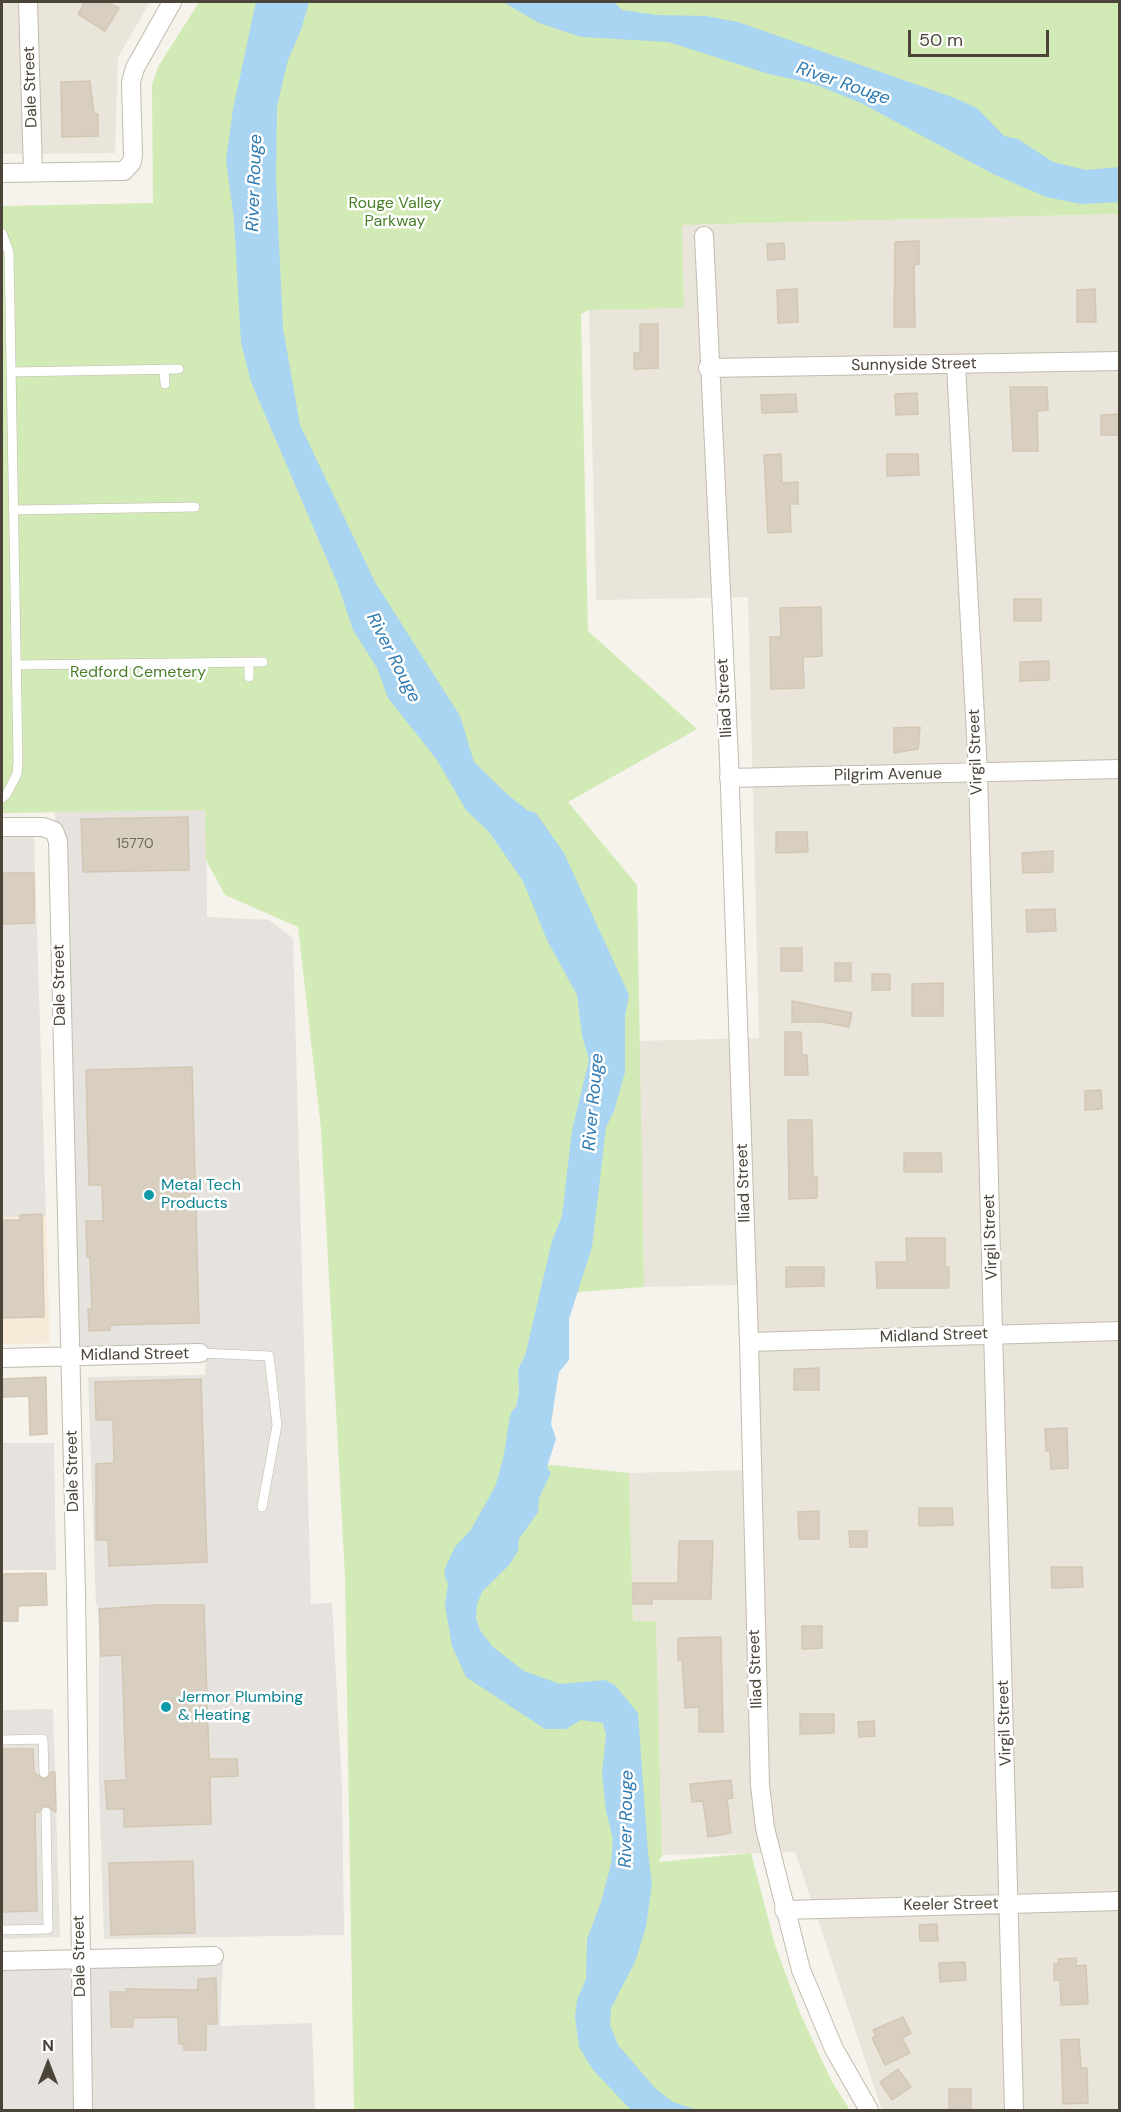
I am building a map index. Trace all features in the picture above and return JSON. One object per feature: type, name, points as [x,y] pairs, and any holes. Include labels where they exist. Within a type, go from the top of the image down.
[{"type":"street","name":"Dale Street","points":[[28,2],[33,172]]},
{"type":"street","points":[[2,173],[124,171],[132,162],[134,154],[131,82],[140,54],[172,2]]},
{"type":"street","name":"Iliad Street","points":[[704,236],[708,368],[729,778],[749,1342],[760,1785],[765,1828],[784,1910],[810,1996],[834,2049],[869,2110]]},
{"type":"street","name":"Sunnyside Street","points":[[708,368],[1119,361]]},
{"type":"street","name":"Virgil Street","points":[[956,365],[978,772],[1011,1903],[1014,2110]]},
{"type":"street","name":"Pilgrim Avenue","points":[[729,778],[1119,769]]},
{"type":"street","name":"Dale Street","points":[[2,827],[43,827],[54,831],[58,841],[70,1356],[83,2110]]},
{"type":"street","name":"Midland Street","points":[[749,1342],[1119,1331]]},
{"type":"street","name":"Midland Street","points":[[2,1358],[200,1353]]},
{"type":"street","name":"Keeler Street","points":[[784,1910],[1119,1901]]},
{"type":"street","points":[[2,1961],[213,1956]]},
{"type":"lane","points":[[2,233],[9,252],[17,774],[6,795],[2,798]]},
{"type":"lane","points":[[164,369],[165,384]]},
{"type":"lane","points":[[11,372],[179,369]]},
{"type":"lane","points":[[13,510],[195,507]]},
{"type":"lane","points":[[249,663],[249,677]]},
{"type":"lane","points":[[16,665],[263,663]]},
{"type":"lane","points":[[200,1353],[269,1356],[277,1425],[262,1507]]},
{"type":"lane","points":[[2,1740],[43,1740],[44,1773]]},
{"type":"lane","points":[[2,1930],[48,1929],[46,1812]]},
{"type":"shaded area","points":[[2,2],[150,2],[118,57],[115,153],[2,154]]},
{"type":"shaded area","points":[[1119,214],[1119,2110],[882,2110],[795,1852],[662,1855],[656,1621],[633,1621],[629,1473],[749,1470],[744,1285],[644,1287],[638,1041],[759,1038],[748,597],[596,600],[589,310],[684,307],[682,225]]},
{"type":"shaded area","points":[[206,810],[207,917],[269,920],[293,938],[311,1604],[332,1603],[342,1786],[344,1935],[104,1939],[99,1782],[99,1609],[96,1604],[88,1377],[205,1375],[206,1352],[73,1352],[55,812]]},
{"type":"shaded area","points":[[34,835],[46,1216],[2,1217],[2,836]]},
{"type":"shaded area","points":[[46,1216],[50,1343],[2,1344],[2,1217]]},
{"type":"shaded area","points":[[2,1443],[54,1443],[56,1570],[2,1570]]},
{"type":"shaded area","points":[[53,1709],[60,1937],[2,1939],[2,1710]]},
{"type":"shaded area","points":[[223,1960],[220,2026],[312,2023],[315,2110],[87,2110],[83,1963]]},
{"type":"shaded area","points":[[77,1961],[79,2110],[2,2110],[2,1965]]},
{"type":"green space","name":"Rouge Valley Parkway","points":[[199,2],[1119,2],[1119,214],[682,225],[684,308],[589,310],[581,314],[588,631],[697,729],[568,802],[637,885],[644,1287],[541,1295],[525,1356],[518,1369],[519,1393],[512,1427],[512,1461],[629,1473],[633,1621],[656,1621],[662,1855],[659,1862],[751,1853],[775,1945],[800,2013],[832,2082],[850,2110],[354,2110],[345,1577],[321,1129],[298,927],[225,895],[206,860],[205,810],[2,813],[2,206],[153,203],[152,85],[158,67]]},
{"type":"water","points":[[256,2],[309,2],[301,30],[288,60],[277,106],[276,178],[283,328],[300,425],[375,582],[460,716],[474,762],[508,795],[527,810],[536,813],[564,853],[629,995],[625,1016],[625,1072],[614,1111],[606,1127],[592,1247],[569,1319],[569,1360],[559,1372],[551,1424],[556,1439],[547,1467],[551,1473],[539,1498],[538,1512],[519,1539],[518,1551],[510,1564],[482,1592],[477,1604],[476,1618],[480,1630],[493,1647],[524,1671],[560,1684],[605,1680],[615,1685],[638,1713],[652,1884],[646,1927],[635,1962],[611,2008],[610,2025],[618,2045],[656,2089],[673,2102],[697,2110],[631,2110],[593,2070],[579,2047],[575,2017],[577,2000],[586,1979],[587,1939],[601,1902],[611,1864],[613,1839],[606,1811],[602,1774],[606,1735],[603,1723],[581,1720],[566,1729],[545,1729],[466,1677],[452,1646],[445,1606],[448,1583],[464,1550],[471,1543],[496,1531],[520,1481],[512,1427],[519,1393],[518,1369],[525,1356],[552,1241],[562,1216],[572,1130],[589,1060],[582,1035],[577,995],[547,940],[523,881],[489,832],[466,810],[437,760],[388,698],[377,668],[353,630],[338,585],[251,382],[241,343],[234,220],[226,160],[233,109]]},
{"type":"water","points":[[503,2],[614,2],[622,10],[656,15],[706,16],[738,22],[952,97],[977,108],[1004,136],[1018,139],[1053,162],[1086,170],[1119,167],[1119,202],[1081,204],[1046,197],[993,174],[861,103],[814,84],[769,74],[668,42],[581,37],[539,23]]},
{"type":"building","points":[[85,2],[107,2],[119,8],[105,31],[78,14]]},
{"type":"building","points":[[90,81],[94,114],[98,114],[98,136],[62,137],[61,82]]},
{"type":"building","points":[[919,241],[919,264],[914,265],[915,327],[894,327],[895,242]]},
{"type":"building","points":[[784,243],[785,259],[768,260],[767,244]]},
{"type":"building","points":[[797,289],[798,322],[778,323],[777,290]]},
{"type":"building","points":[[1095,289],[1096,322],[1077,322],[1077,290]]},
{"type":"building","points":[[640,324],[658,324],[658,368],[634,369],[634,353],[640,353]]},
{"type":"building","points":[[1010,387],[1047,387],[1048,410],[1037,411],[1038,451],[1013,451]]},
{"type":"building","points":[[917,393],[918,414],[896,415],[895,394]]},
{"type":"building","points":[[796,394],[797,412],[762,413],[761,395]]},
{"type":"building","points":[[1119,414],[1119,435],[1101,435],[1101,415]]},
{"type":"building","points":[[781,454],[782,483],[798,482],[798,504],[790,504],[791,532],[768,533],[764,455]]},
{"type":"building","points":[[887,454],[918,454],[919,475],[887,476]]},
{"type":"building","points":[[1014,599],[1041,599],[1041,621],[1014,621]]},
{"type":"building","points":[[821,607],[822,656],[803,657],[804,688],[771,689],[770,637],[781,637],[780,608]]},
{"type":"building","points":[[1049,661],[1049,680],[1020,681],[1020,662]]},
{"type":"building","points":[[920,727],[918,749],[894,753],[894,728]]},
{"type":"building","points":[[188,817],[189,870],[83,872],[81,819]]},
{"type":"building","points":[[776,832],[807,832],[808,852],[776,853]]},
{"type":"building","points":[[1053,851],[1053,872],[1023,873],[1022,853]]},
{"type":"building","points":[[2,873],[34,873],[34,923],[2,924]]},
{"type":"building","points":[[1055,909],[1056,931],[1027,932],[1026,910]]},
{"type":"building","points":[[781,948],[802,948],[802,971],[781,971]]},
{"type":"building","points":[[835,963],[851,963],[851,981],[835,981]]},
{"type":"building","points":[[872,974],[890,974],[890,990],[872,990]]},
{"type":"building","points":[[943,983],[943,1016],[912,1016],[912,984]]},
{"type":"building","points":[[792,1001],[852,1013],[849,1027],[822,1022],[792,1022]]},
{"type":"building","points":[[785,1032],[801,1032],[802,1055],[807,1055],[808,1075],[785,1075]]},
{"type":"building","name":"Metal Tech Products","points":[[192,1067],[199,1323],[110,1325],[110,1330],[89,1331],[88,1309],[92,1309],[86,1221],[103,1221],[102,1185],[89,1185],[86,1070]]},
{"type":"building","points":[[1101,1090],[1102,1109],[1085,1110],[1085,1091]]},
{"type":"building","points":[[788,1120],[812,1120],[813,1177],[817,1177],[817,1198],[789,1199]]},
{"type":"building","points":[[904,1153],[941,1153],[942,1172],[904,1172]]},
{"type":"building","points":[[42,1214],[44,1317],[2,1318],[2,1220],[20,1220],[20,1215]]},
{"type":"building","points":[[906,1238],[945,1238],[945,1267],[949,1267],[949,1288],[877,1288],[876,1262],[907,1262]]},
{"type":"building","points":[[786,1267],[824,1267],[824,1286],[786,1287]]},
{"type":"building","points":[[819,1368],[819,1390],[794,1390],[794,1369]]},
{"type":"building","points":[[46,1377],[47,1434],[30,1435],[29,1396],[2,1397],[2,1379]]},
{"type":"building","points":[[201,1379],[207,1562],[109,1566],[108,1540],[96,1540],[96,1464],[114,1463],[113,1420],[96,1420],[95,1382]]},
{"type":"building","points":[[1067,1428],[1068,1468],[1051,1469],[1050,1451],[1046,1451],[1045,1429]]},
{"type":"building","points":[[919,1508],[952,1508],[953,1525],[919,1526]]},
{"type":"building","points":[[819,1511],[819,1539],[799,1539],[798,1512]]},
{"type":"building","points":[[849,1531],[867,1531],[867,1547],[850,1547]]},
{"type":"building","points":[[679,1541],[713,1541],[711,1599],[652,1599],[652,1604],[633,1604],[633,1583],[678,1583]]},
{"type":"building","points":[[1051,1567],[1082,1567],[1083,1587],[1052,1588]]},
{"type":"building","points":[[46,1573],[47,1605],[18,1606],[18,1621],[2,1621],[2,1574]]},
{"type":"building","name":"Jermor Plumbing & Heating","points":[[204,1605],[209,1759],[237,1759],[238,1776],[210,1777],[211,1824],[124,1827],[124,1809],[107,1809],[105,1781],[126,1780],[122,1655],[101,1656],[99,1609]]},
{"type":"building","points":[[802,1626],[822,1626],[822,1648],[802,1649]]},
{"type":"building","points":[[721,1637],[723,1732],[699,1732],[699,1707],[685,1708],[682,1660],[678,1660],[678,1638]]},
{"type":"building","points":[[800,1714],[834,1714],[834,1733],[800,1734]]},
{"type":"building","points":[[874,1721],[875,1736],[859,1737],[858,1722]]},
{"type":"building","points":[[2,1749],[33,1749],[34,1773],[45,1780],[51,1772],[55,1772],[56,1812],[45,1805],[35,1813],[37,1911],[2,1912]]},
{"type":"building","points":[[731,1780],[733,1798],[727,1799],[731,1833],[708,1837],[703,1801],[692,1802],[690,1784]]},
{"type":"building","points":[[193,1861],[195,1933],[111,1935],[109,1863]]},
{"type":"building","points":[[937,1924],[938,1941],[920,1941],[919,1925]]},
{"type":"building","points":[[1076,1958],[1076,1966],[1086,1965],[1088,2004],[1061,2005],[1060,1980],[1054,1980],[1054,1964],[1059,1963],[1058,1959]]},
{"type":"building","points":[[965,1962],[966,1980],[940,1982],[939,1963]]},
{"type":"building","points":[[216,1978],[217,2024],[206,2024],[206,2050],[184,2050],[184,2044],[179,2044],[178,2017],[133,2018],[133,2027],[111,2027],[110,1992],[126,1992],[126,1989],[198,1990],[198,1979]]},
{"type":"building","points":[[903,2017],[911,2033],[902,2038],[910,2053],[885,2065],[872,2038],[876,2036],[873,2030]]},
{"type":"building","points":[[1079,2039],[1081,2068],[1087,2068],[1088,2103],[1063,2104],[1061,2040]]},
{"type":"building","points":[[898,2069],[911,2087],[892,2100],[880,2082]]},
{"type":"building","points":[[949,2089],[971,2089],[971,2110],[949,2110]]},
{"type":"waterway","name":"River Rouge","points":[[461,1573],[469,1556],[484,1540],[511,1492],[520,1459],[526,1420]]},
{"type":"place","name":"Metal Tech Products","points":[[149,1195]]},
{"type":"place","name":"Jermor Plumbing & Heating","points":[[166,1707]]},
{"type":"park label","name":"Redford Cemetery","points":[[138,673]]}]
